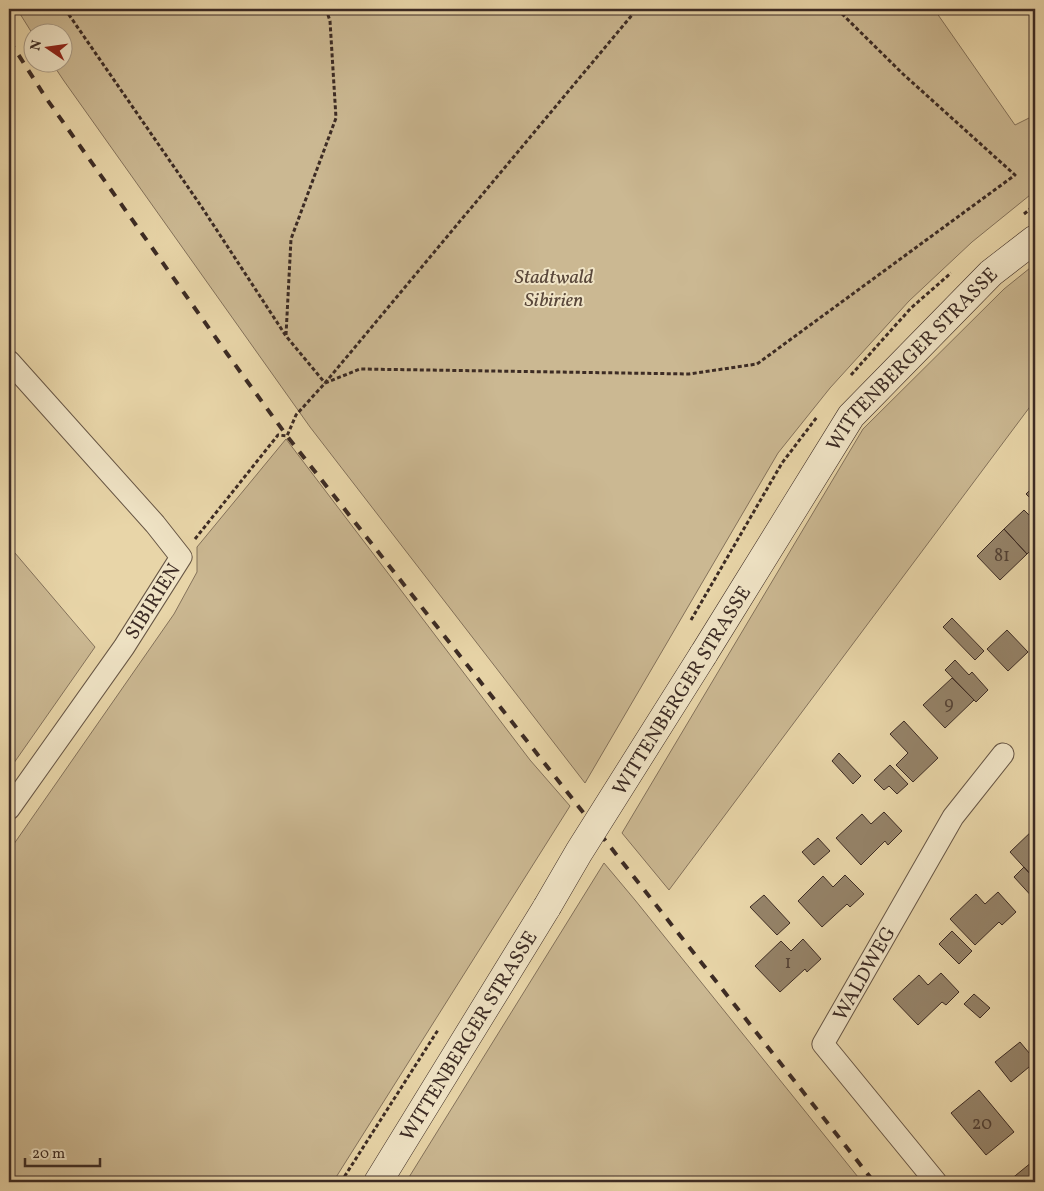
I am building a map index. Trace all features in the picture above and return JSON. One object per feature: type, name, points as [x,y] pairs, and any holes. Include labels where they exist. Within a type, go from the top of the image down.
[{"type":"main road","name":"WITTENBERGER STRASSE","points":[[378,1182],[579,852],[851,416],[991,273],[1035,239]]},
{"type":"street","name":"SIBIRIEN","points":[[9,361],[155,524],[181,557],[124,647],[9,809]]},
{"type":"street","name":"WALDWEG","points":[[936,1182],[824,1044],[953,818],[1003,754]]},
{"type":"path","points":[[65,9],[201,206],[286,336],[325,382]]},
{"type":"path","points":[[286,336],[292,239],[336,118],[330,21],[326,9]]},
{"type":"path","points":[[181,557],[278,435],[286,436],[296,415],[637,9]]},
{"type":"path","points":[[325,382],[360,370],[689,374],[757,364],[1015,175],[903,74],[837,9]]},
{"type":"green space","name":"Stadtwald Sibirien","points":[[17,9],[934,9],[1015,125],[1035,115],[1035,191],[972,242],[909,301],[830,388],[778,453],[585,783],[310,427],[64,81],[58,72],[72,72],[72,22],[25,22]]},
{"type":"green space","points":[[1035,264],[1035,400],[669,890],[622,833],[863,429],[1004,289]]},
{"type":"green space","points":[[286,439],[530,760],[570,806],[333,1182],[9,1182],[9,851],[174,614],[197,572],[197,547]]},
{"type":"green space","points":[[9,546],[95,647],[9,770]]},
{"type":"green space","points":[[604,863],[635,900],[862,1182],[406,1182]]},
{"type":"building","points":[[1035,485],[1035,503],[1026,494]]},
{"type":"building","points":[[1024,510],[1035,521],[1035,546],[1027,554],[1004,529]]},
{"type":"building","points":[[1004,529],[1027,554],[1000,580],[977,556]]},
{"type":"building","points":[[952,618],[984,651],[975,660],[943,627]]},
{"type":"building","points":[[1007,630],[1028,652],[1008,671],[987,649]]},
{"type":"building","points":[[955,660],[969,675],[972,672],[988,690],[976,702],[945,670]]},
{"type":"building","points":[[952,678],[974,700],[945,728],[923,705]]},
{"type":"building","points":[[904,721],[938,758],[913,782],[896,765],[908,753],[890,734]]},
{"type":"building","points":[[839,753],[861,776],[853,784],[832,761]]},
{"type":"building","points":[[890,765],[908,784],[897,794],[889,786],[884,790],[874,780]]},
{"type":"building","points":[[884,812],[902,831],[888,845],[885,841],[861,865],[836,838],[862,814],[871,824]]},
{"type":"building","points":[[1035,828],[1035,871],[1031,875],[1010,852]]},
{"type":"building","points":[[818,838],[830,851],[814,865],[802,852]]},
{"type":"building","points":[[1024,867],[1035,879],[1035,900],[1014,877]]},
{"type":"building","points":[[845,875],[864,894],[850,907],[847,904],[822,927],[798,901],[823,876],[833,887]]},
{"type":"building","points":[[998,892],[1016,912],[1002,925],[999,922],[975,945],[950,919],[976,894],[985,904]]},
{"type":"building","points":[[764,895],[790,923],[777,935],[750,907]]},
{"type":"building","points":[[952,931],[972,951],[959,964],[939,944]]},
{"type":"building","points":[[803,939],[821,959],[807,972],[805,969],[780,992],[755,966],[781,941],[791,951]]},
{"type":"building","points":[[941,973],[959,992],[946,1005],[942,1002],[918,1025],[893,999],[919,975],[928,985]]},
{"type":"building","points":[[974,994],[990,1008],[980,1018],[964,1004]]},
{"type":"building","points":[[1020,1042],[1035,1062],[1011,1082],[995,1062]]},
{"type":"building","points":[[979,1090],[1014,1132],[986,1155],[951,1113]]},
{"type":"building","points":[[1032,1162],[1035,1166],[1035,1182],[1012,1182],[1010,1180]]},
{"type":"railway","points":[[9,40],[46,98],[287,436],[874,1182]]}]
